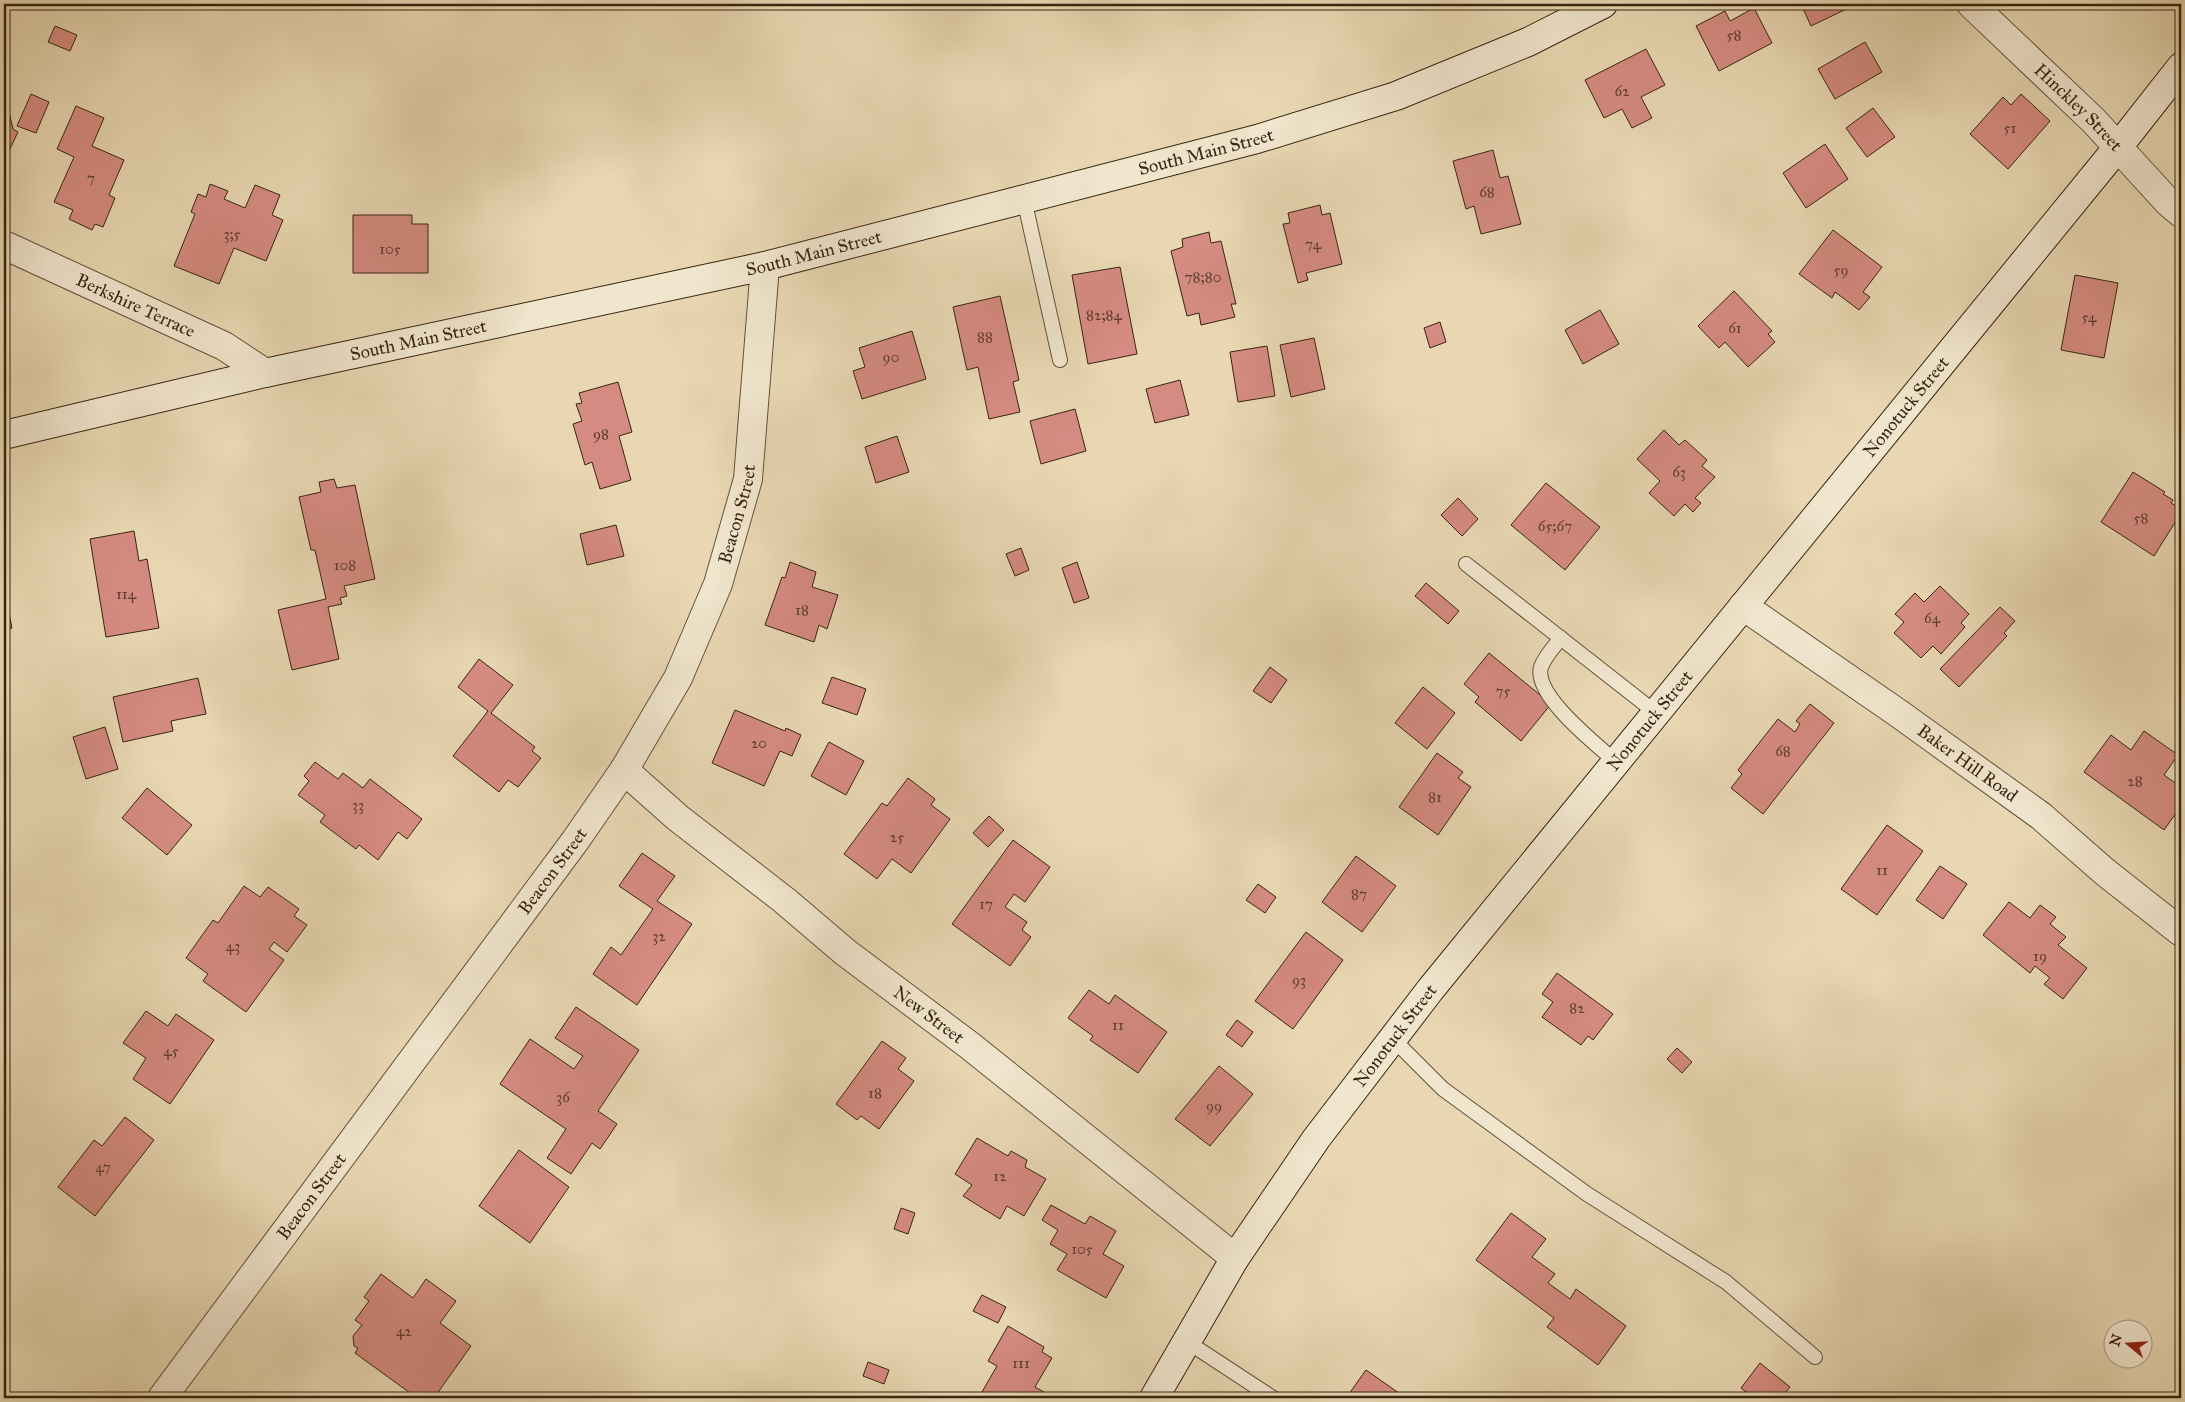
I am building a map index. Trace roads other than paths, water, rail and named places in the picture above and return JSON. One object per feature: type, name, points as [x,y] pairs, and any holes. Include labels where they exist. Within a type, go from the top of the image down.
[{"type":"main road","name":"South Main Street","points":[[4,435],[265,373],[765,266],[1257,139],[1396,96],[1528,42],[1603,4]]},
{"type":"main road","name":"Hinckley Street","points":[[1972,4],[2118,147],[2168,202],[2181,212]]},
{"type":"main road","name":"Nonotuck Street","points":[[1154,1398],[1235,1258],[1316,1139],[1392,1039],[1655,712],[2118,147],[2181,67]]},
{"type":"main road","name":"Berkshire Terrace","points":[[4,245],[224,346],[265,373]]},
{"type":"main road","name":"Beacon Street","points":[[162,1398],[569,849],[624,770],[678,678],[718,584],[745,488],[749,469],[765,266]]},
{"type":"main road","name":"Baker Hill Road","points":[[1743,606],[1898,713],[2040,816],[2105,872],[2181,932]]},
{"type":"main road","name":"New Street","points":[[624,770],[678,818],[784,900],[845,952],[969,1044],[1235,1258]]},
{"type":"lane","points":[[1024,199],[1060,360]]},
{"type":"lane","points":[[1466,564],[1655,712]]},
{"type":"lane","points":[[1561,638],[1540,668],[1546,690],[1557,708],[1615,762]]},
{"type":"lane","points":[[1392,1039],[1443,1089],[1587,1194],[1726,1282],[1815,1357]]},
{"type":"lane","points":[[1186,1341],[1273,1398]]}]
